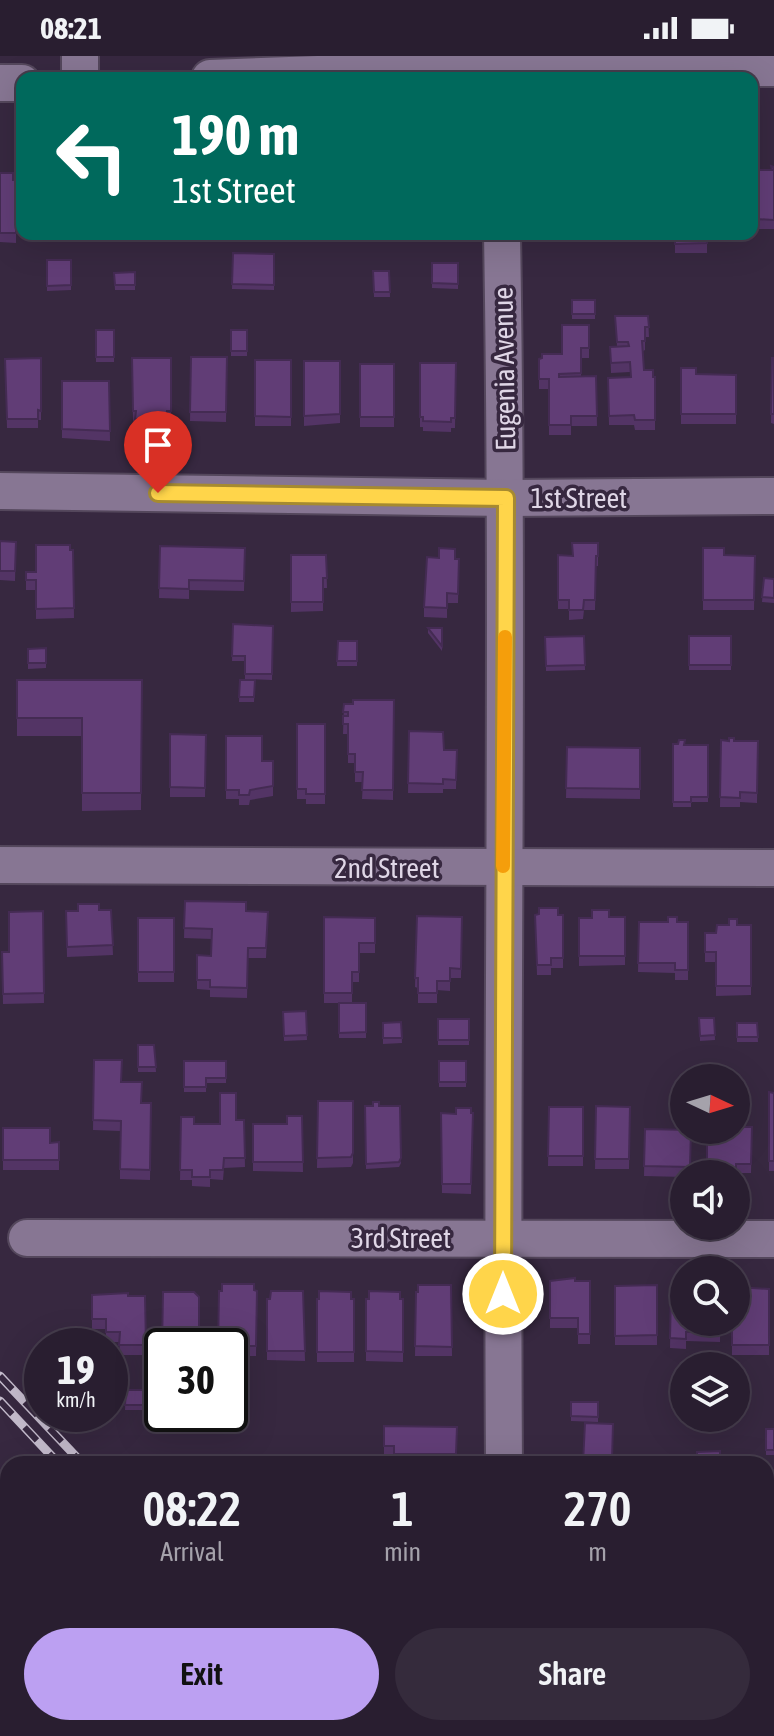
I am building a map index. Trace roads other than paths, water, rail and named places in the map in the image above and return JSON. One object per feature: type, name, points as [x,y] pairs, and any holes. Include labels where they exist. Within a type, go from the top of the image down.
[{"type":"street","points":[[291,72],[398,64],[471,72]]},
{"type":"street","points":[[617,72],[774,68]]},
{"type":"street","name":"Eugenia Avenue","points":[[502,240],[506,498],[504,1456]]},
{"type":"street","name":"1st Street","points":[[0,491],[506,498],[774,496]]},
{"type":"street","name":"2nd Street","points":[[0,865],[774,868]]},
{"type":"street","name":"3rd Street","points":[[27,1238],[774,1239]]},
{"type":"railway","points":[[0,1376],[75,1456]]},
{"type":"railway","points":[[0,1401],[52,1456]]}]
